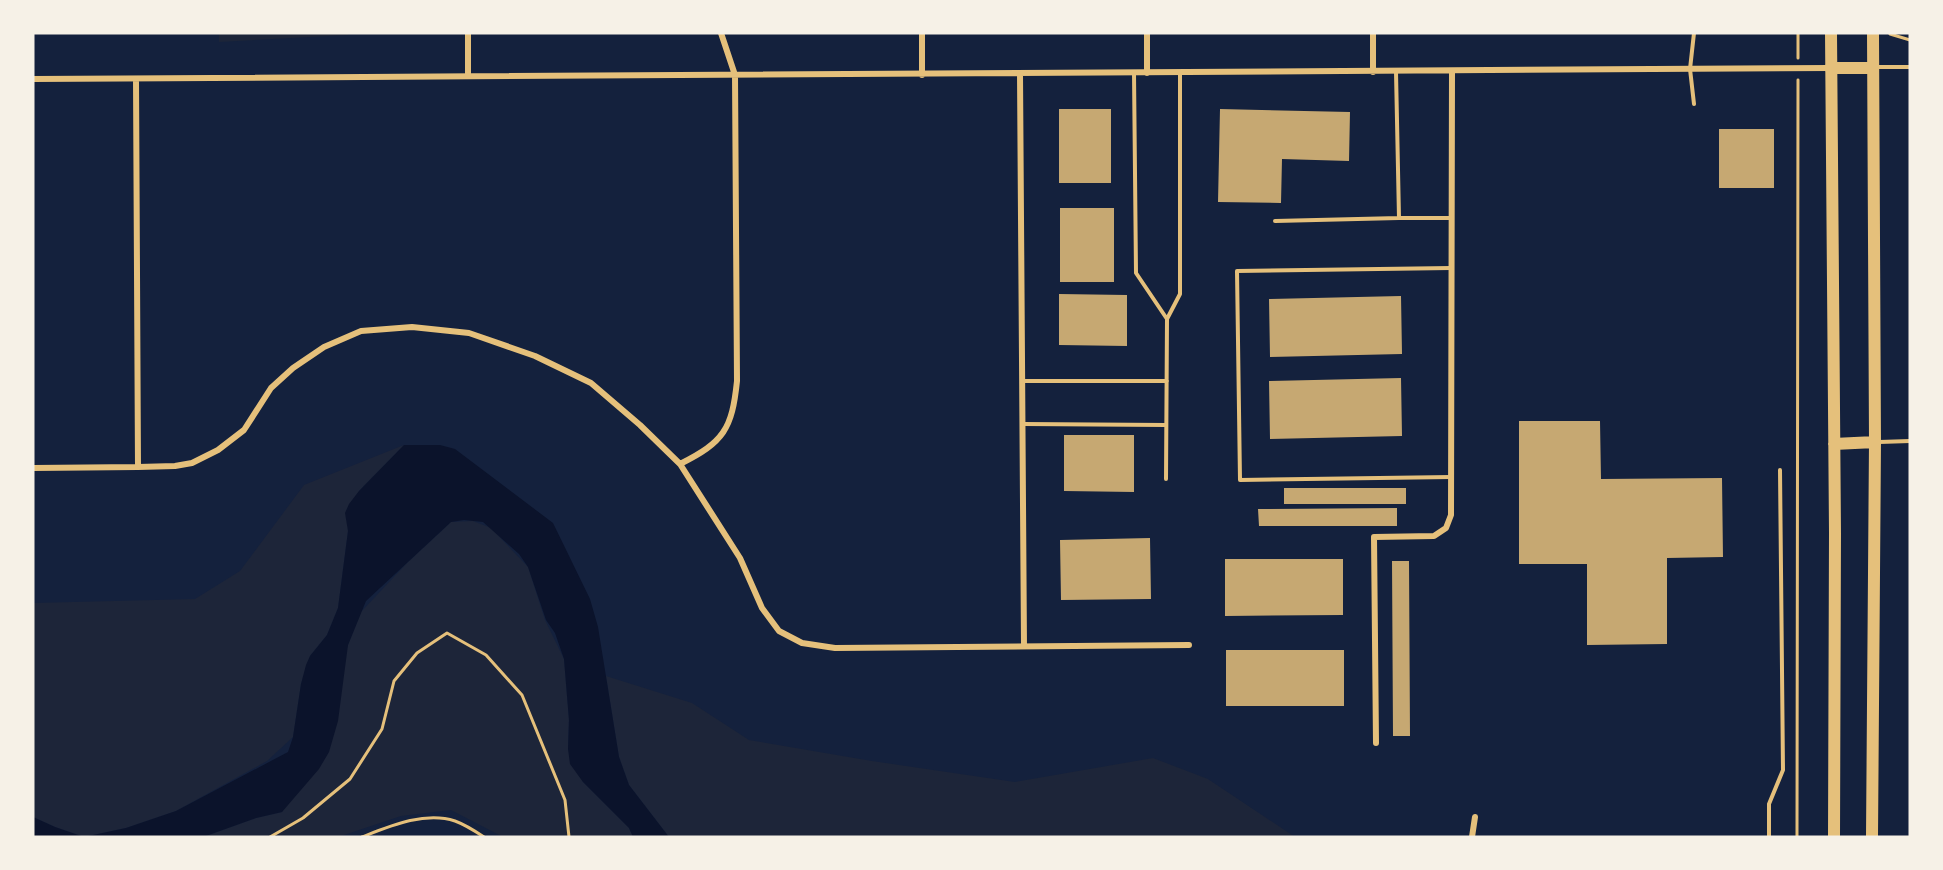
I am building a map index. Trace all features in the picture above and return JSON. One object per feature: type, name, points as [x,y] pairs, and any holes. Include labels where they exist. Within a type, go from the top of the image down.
[{"type":"highway","points":[[1831,33],[1835,545],[1834,837]]},
{"type":"highway","points":[[1872,837],[1875,442],[1873,33]]},
{"type":"highway","points":[[1830,68],[1873,68]]},
{"type":"highway","points":[[1834,444],[1875,442]]},
{"type":"street","points":[[468,33],[468,76]]},
{"type":"street","points":[[680,464],[705,451],[723,434],[734,407],[737,381],[735,75],[721,33]]},
{"type":"street","points":[[922,33],[922,75]]},
{"type":"street","points":[[1147,33],[1147,74]]},
{"type":"street","points":[[1373,33],[1373,72]]},
{"type":"street","points":[[33,79],[1147,74],[1830,68]]},
{"type":"street","points":[[1376,743],[1374,537],[1434,536],[1446,528],[1451,515],[1452,72]]},
{"type":"street","points":[[1020,74],[1024,646]]},
{"type":"street","points":[[136,79],[138,467]]},
{"type":"street","points":[[33,468],[175,466],[192,463],[218,450],[244,430],[271,388],[293,368],[324,347],[361,331],[411,327],[469,333],[535,356],[591,383],[640,425],[680,464],[740,558],[762,608],[779,631],[802,643],[835,648],[1189,645]]},
{"type":"street","points":[[1472,837],[1475,817]]},
{"type":"lane","points":[[1694,33],[1690,69],[1694,104]]},
{"type":"lane","points":[[1873,68],[1910,67]]},
{"type":"lane","points":[[1396,72],[1399,218]]},
{"type":"lane","points":[[1166,479],[1167,319],[1180,294],[1180,73]]},
{"type":"lane","points":[[1134,74],[1136,273],[1167,319]]},
{"type":"lane","points":[[1275,221],[1452,218]]},
{"type":"lane","points":[[1451,477],[1240,480],[1237,271],[1452,268]]},
{"type":"lane","points":[[1022,381],[1167,381]]},
{"type":"lane","points":[[1022,424],[1166,425]]},
{"type":"lane","points":[[1875,442],[1910,441]]},
{"type":"lane","points":[[1769,837],[1769,804],[1783,770],[1780,470]]},
{"type":"path","points":[[1797,837],[1798,33]]},
{"type":"path","points":[[1890,34],[1910,40]]},
{"type":"path","points":[[270,837],[303,818],[350,779],[382,729],[394,681],[417,653],[447,633],[486,655],[522,695],[565,800],[569,837]]},
{"type":"path","points":[[362,837],[391,826],[431,818],[453,820],[484,837]]},
{"type":"shaded area","points":[[219,33],[348,33],[348,35],[219,42]]},
{"type":"shaded area","points":[[404,445],[359,491],[348,531],[338,608],[327,635],[310,656],[301,684],[293,737],[267,761],[176,811],[126,828],[84,837],[33,817],[33,603],[195,599],[240,571],[304,485]]},
{"type":"shaded area","points":[[404,445],[440,445],[455,449],[553,523],[590,599],[598,627],[619,757],[629,785],[669,837],[633,837],[629,828],[583,782],[570,764],[564,659],[555,633],[546,620],[528,567],[519,554],[483,522],[464,520],[451,522],[366,601],[348,645],[338,721],[329,752],[319,769],[282,812],[256,818],[203,837],[84,837],[126,828],[176,811],[288,752],[293,737],[306,665],[310,656],[327,635],[338,608],[348,531],[345,513],[349,504]]},
{"type":"shaded area","points":[[473,521],[491,528],[528,567],[545,620],[564,659],[569,720],[568,749],[583,782],[629,828],[633,837],[503,837],[451,810],[401,816],[338,837],[203,837],[256,818],[282,812],[361,612],[408,562],[451,522]]},
{"type":"shaded area","points":[[606,676],[692,703],[749,740],[872,761],[1015,782],[1153,758],[1208,779],[1295,837],[669,837],[629,785],[619,757]]},
{"type":"shaded area","points":[[33,817],[55,827],[84,837],[33,837]]},
{"type":"building","points":[[1059,109],[1111,109],[1111,183],[1059,183]]},
{"type":"building","points":[[1220,109],[1350,112],[1349,161],[1282,159],[1281,203],[1218,202]]},
{"type":"building","points":[[1719,129],[1774,129],[1774,188],[1719,188]]},
{"type":"building","points":[[1060,208],[1114,208],[1114,282],[1060,282]]},
{"type":"building","points":[[1059,294],[1127,295],[1127,346],[1059,345]]},
{"type":"building","points":[[1401,296],[1402,354],[1270,357],[1269,299]]},
{"type":"building","points":[[1401,378],[1402,436],[1270,439],[1269,381]]},
{"type":"building","points":[[1519,421],[1600,421],[1601,479],[1722,478],[1723,557],[1667,558],[1667,644],[1587,645],[1587,564],[1519,564]]},
{"type":"building","points":[[1064,435],[1134,435],[1134,492],[1064,491]]},
{"type":"building","points":[[1284,488],[1406,488],[1406,504],[1284,504]]},
{"type":"building","points":[[1397,508],[1397,526],[1259,526],[1258,509]]},
{"type":"building","points":[[1150,538],[1151,599],[1061,600],[1060,540]]},
{"type":"building","points":[[1225,559],[1343,559],[1343,615],[1225,616]]},
{"type":"building","points":[[1392,561],[1409,561],[1410,736],[1393,736]]},
{"type":"building","points":[[1226,650],[1344,650],[1344,706],[1226,706]]}]
